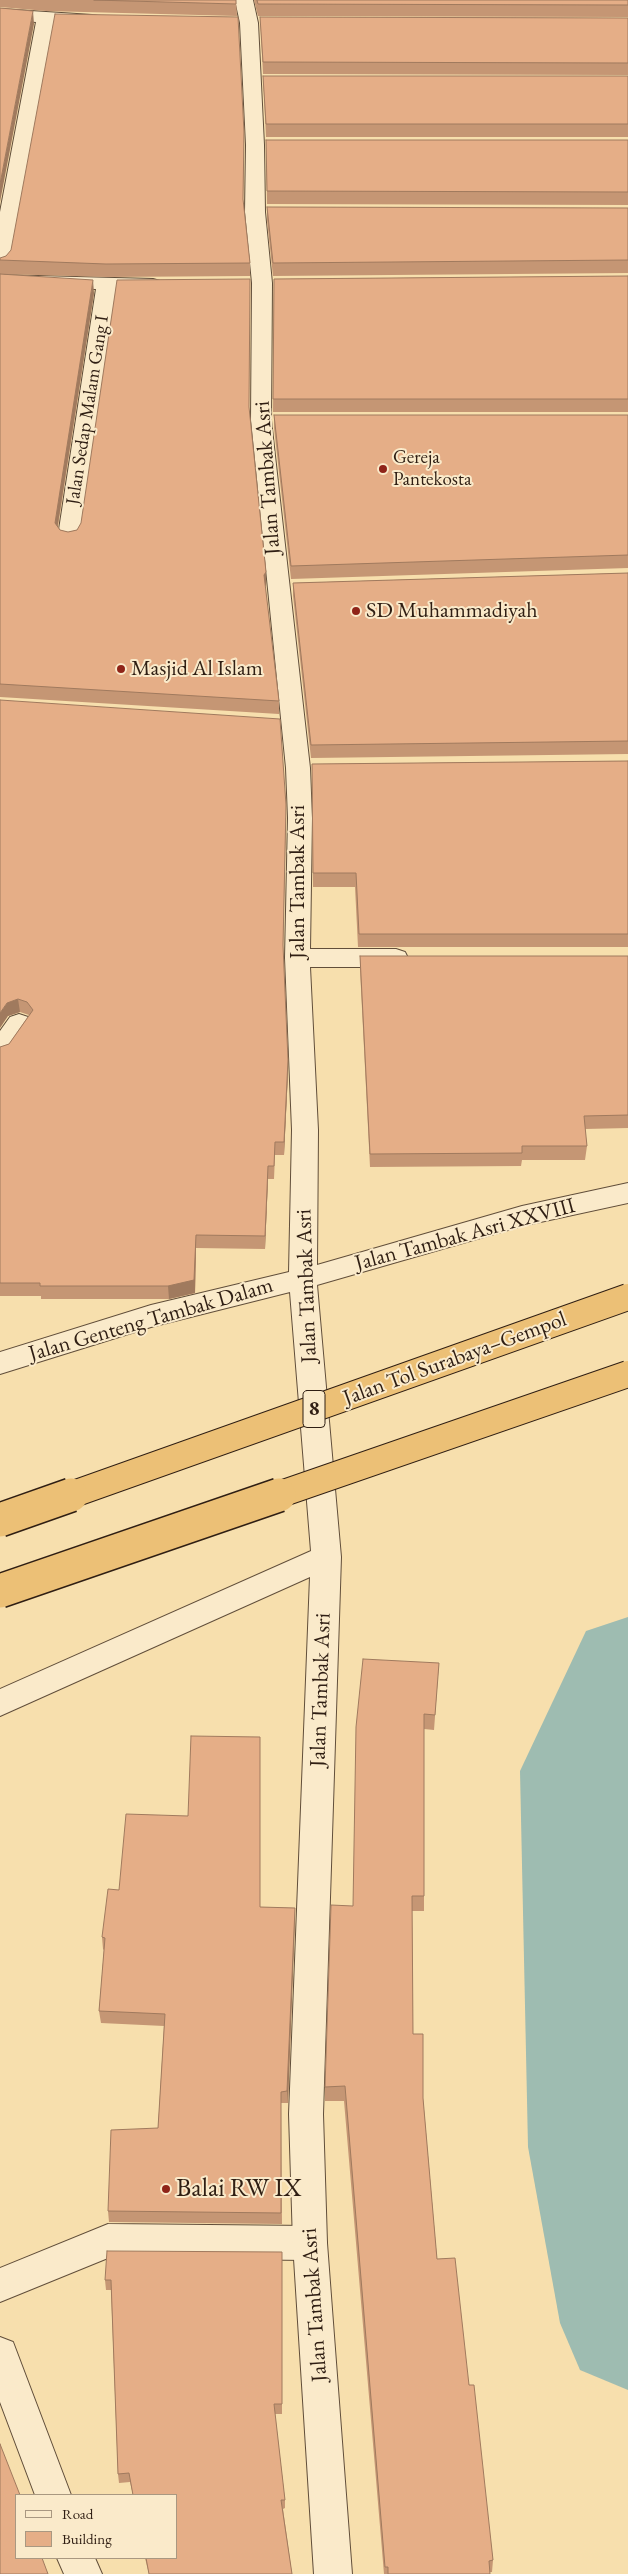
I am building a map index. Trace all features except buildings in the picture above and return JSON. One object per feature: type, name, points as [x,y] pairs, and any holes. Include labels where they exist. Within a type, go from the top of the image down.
[{"type":"highway","name":"Jalan Tol Surabaya–Gempol","points":[[0,1520],[628,1297]]},
{"type":"highway","points":[[0,1591],[628,1374]]},
{"type":"street","name":"Jalan Tambak Asri","points":[[244,0],[249,23],[255,146],[255,212],[262,283],[271,420],[287,588],[283,723],[308,768],[300,818],[297,958],[304,1130],[303,1279],[326,1557],[306,2114],[310,2243],[333,2574]]},
{"type":"street","points":[[0,14],[46,18],[113,20]]},
{"type":"street","points":[[0,263],[46,18]]},
{"type":"street","points":[[228,23],[269,23]]},
{"type":"street","points":[[251,81],[271,81]]},
{"type":"street","points":[[255,146],[275,145]]},
{"type":"street","points":[[255,212],[275,212]]},
{"type":"street","points":[[0,282],[107,285],[175,284]]},
{"type":"street","name":"Jalan Sedap Malam Gang I","points":[[69,536],[95,353],[107,285]]},
{"type":"street","points":[[297,958],[424,958]]},
{"type":"street","points":[[0,1050],[19,1023]]},
{"type":"street","name":"Jalan Tambak Asri XXVIII","points":[[303,1279],[522,1216],[628,1193]]},
{"type":"street","name":"Jalan Genteng Tambak Dalam","points":[[0,1363],[151,1316],[303,1279]]},
{"type":"street","points":[[0,1703],[326,1557]]},
{"type":"street","points":[[0,2285],[108,2241],[310,2243]]},
{"type":"street","points":[[0,2354],[53,2494]]},
{"type":"street","points":[[76,2559],[83,2574]]},
{"type":"waterway","points":[[628,1666],[580,1771],[594,2147],[628,2323]]},
{"type":"place","name":"Gereja Pantekosta","points":[[383,469]]},
{"type":"place","name":"SD Muhammadiyah","points":[[356,611]]},
{"type":"place","name":"Masjid Al Islam","points":[[121,669]]},
{"type":"place","name":"Balai RW IX","points":[[166,2189]]}]
